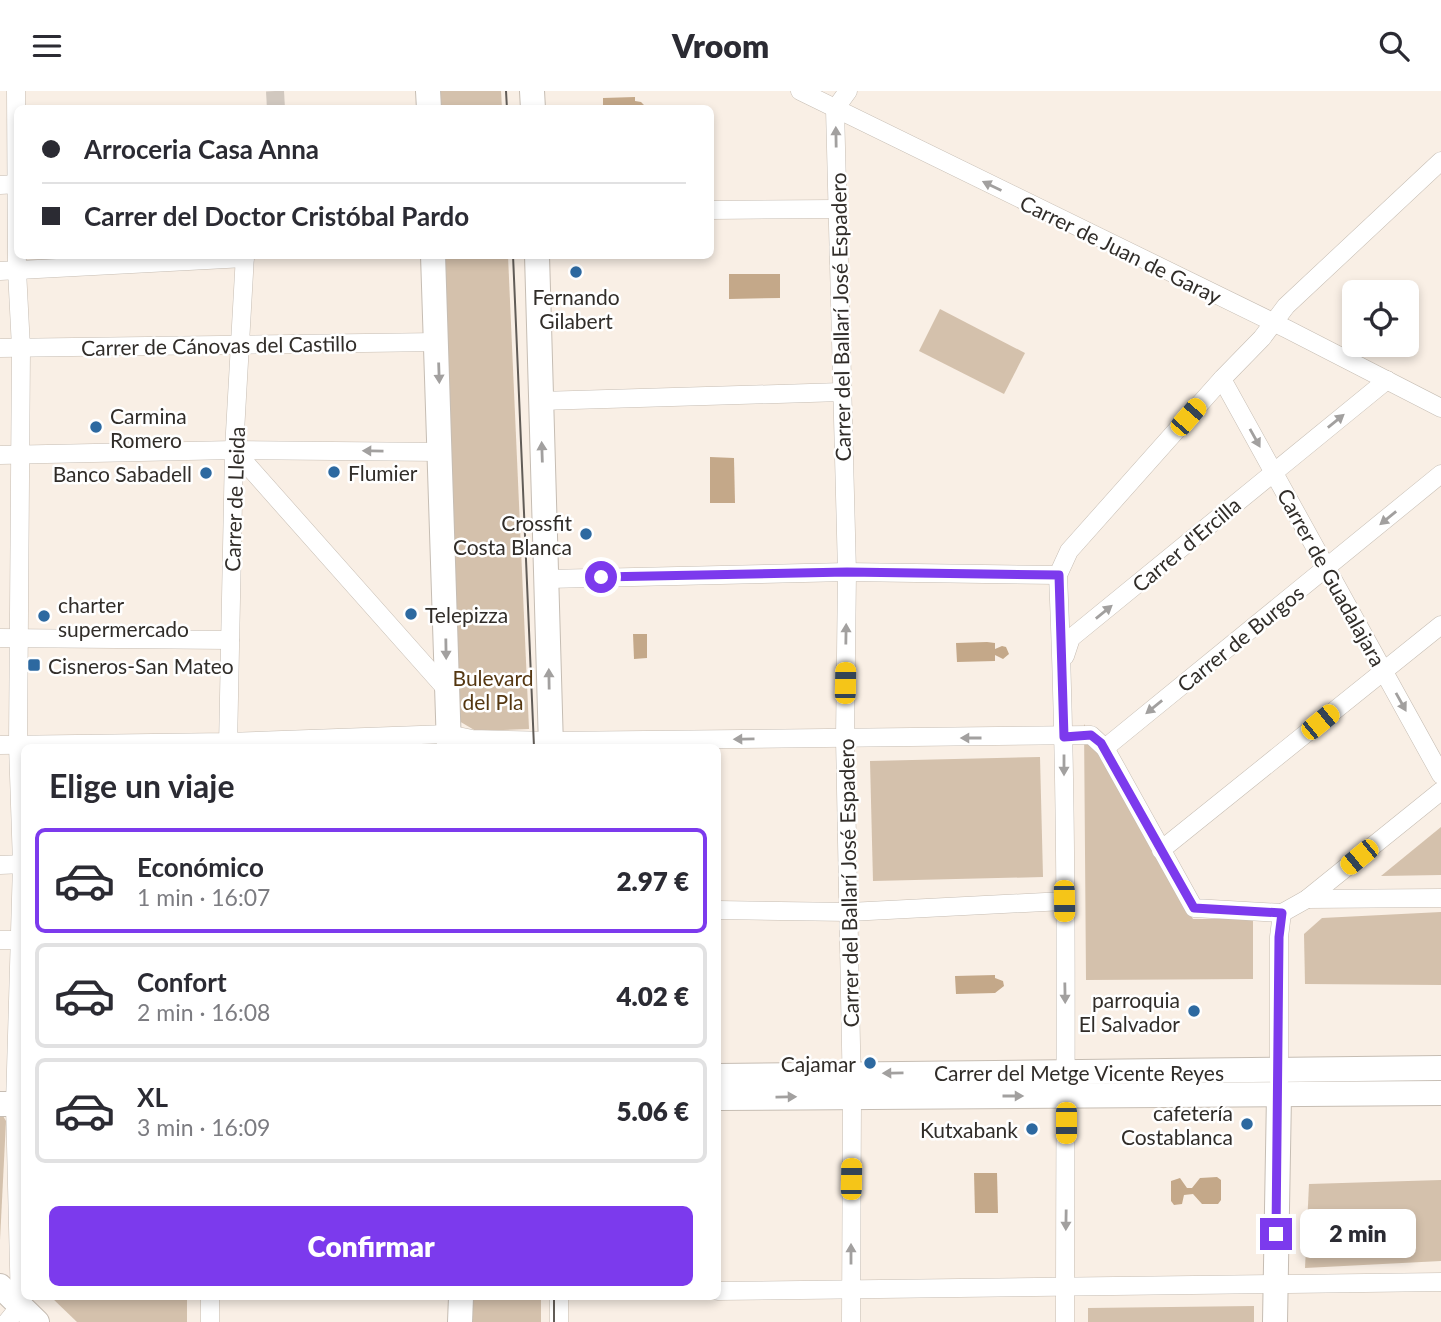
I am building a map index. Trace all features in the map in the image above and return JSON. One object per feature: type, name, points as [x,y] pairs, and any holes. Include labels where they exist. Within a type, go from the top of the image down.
[{"type":"street","name":"Carrer de Juan de Garay","points":[[800,91],[1441,408]]},
{"type":"street","points":[[835,109],[848,91]]},
{"type":"street","name":"Carrer del Ballarí José Espadero","points":[[835,109],[847,572],[845,738],[852,1085],[851,1322]]},
{"type":"street","points":[[1065,1322],[1067,1096],[1064,737],[1059,575],[1069,551],[1222,379],[1262,338],[1286,306],[1441,161]]},
{"type":"street","points":[[714,210],[837,209]]},
{"type":"street","points":[[14,213],[8,270],[21,348],[19,638],[9,745],[21,847]]},
{"type":"street","points":[[8,270],[208,259]]},
{"type":"street","name":"Carrer de Lleida","points":[[228,744],[234,450],[244,259]]},
{"type":"street","points":[[433,259],[438,342],[448,741]]},
{"type":"street","points":[[537,259],[550,744]]},
{"type":"street","name":"Carrer de Cánovas del Castillo","points":[[0,348],[438,342]]},
{"type":"street","name":"Carrer de Guadalajara","points":[[1222,379],[1441,775]]},
{"type":"street","name":"Carrer d'Ercilla","points":[[1062,663],[1071,638],[1387,380]]},
{"type":"street","points":[[540,401],[842,392]]},
{"type":"street","points":[[0,455],[234,450],[441,452]]},
{"type":"street","points":[[234,450],[446,690]]},
{"type":"street","name":"Carrer de Burgos","points":[[1105,748],[1441,474]]},
{"type":"street","points":[[547,579],[847,572],[1059,575]]},
{"type":"street","points":[[1161,850],[1441,625]]},
{"type":"street","points":[[0,638],[230,640]]},
{"type":"street","points":[[283,744],[472,739],[550,744],[1091,735],[1105,748],[1194,908],[1282,913],[1307,899],[1441,791]]},
{"type":"street","points":[[0,865],[21,864]]},
{"type":"street","points":[[1307,899],[1441,898]]},
{"type":"street","points":[[721,910],[849,912],[1064,901]]},
{"type":"street","points":[[1275,1322],[1279,937],[1282,913]]},
{"type":"street","points":[[0,940],[21,940]]},
{"type":"street","points":[[21,958],[13,1104],[21,1317]]},
{"type":"street","name":"Carrer del Metge Vicente Reyes","points":[[721,1076],[1067,1096],[1279,1083],[1441,1068]]},
{"type":"street","name":"Carrer del Metge Vicente Reyes","points":[[721,1098],[852,1085],[1066,1071],[1441,1093]]},
{"type":"street","points":[[721,1291],[1441,1282]]},
{"type":"street","points":[[0,1286],[21,1317]]},
{"type":"street","points":[[210,1322],[211,1300]]},
{"type":"street","points":[[460,1322],[461,1300]]},
{"type":"street","points":[[559,1300],[559,1322]]},
{"type":"green space","points":[[438,91],[501,91],[502,105],[438,105]]},
{"type":"green space","name":"Bulevard del Pla","points":[[443,259],[508,259],[529,729],[476,731],[459,721]]},
{"type":"green space","points":[[940,309],[1025,353],[1004,394],[919,351]]},
{"type":"green space","points":[[1084,724],[1193,919],[1253,919],[1253,979],[1086,980]]},
{"type":"green space","points":[[1040,757],[1043,877],[873,881],[870,761]]},
{"type":"green space","points":[[1441,827],[1441,875],[1381,876]]},
{"type":"green space","points":[[1441,912],[1441,985],[1305,984],[1304,934],[1322,918]]},
{"type":"green space","points":[[0,1111],[6,1121],[0,1240]]},
{"type":"green space","points":[[1441,1180],[1441,1261],[1305,1268],[1309,1184]]},
{"type":"green space","points":[[54,1300],[187,1300],[187,1322],[77,1322]]},
{"type":"green space","points":[[468,1300],[541,1300],[541,1322],[468,1322]]},
{"type":"green space","points":[[1254,1306],[1254,1322],[1088,1322],[1088,1308]]},
{"type":"shaded area","points":[[635,97],[635,101],[644,105],[603,105],[603,98]]},
{"type":"shaded area","points":[[729,274],[780,274],[780,298],[729,299]]},
{"type":"shaded area","points":[[710,457],[734,458],[735,503],[710,503]]},
{"type":"shaded area","points":[[633,634],[647,634],[647,658],[634,659]]},
{"type":"shaded area","points":[[956,643],[995,643],[995,649],[1006,647],[1009,654],[1003,659],[995,655],[995,661],[957,662]]},
{"type":"shaded area","points":[[995,975],[995,978],[1003,981],[1004,986],[995,993],[956,994],[955,976]]},
{"type":"shaded area","points":[[974,1173],[997,1173],[998,1213],[975,1213]]},
{"type":"shaded area","points":[[1217,1177],[1221,1180],[1221,1200],[1218,1204],[1202,1204],[1193,1194],[1184,1195],[1182,1204],[1174,1205],[1171,1201],[1171,1181],[1180,1178],[1187,1188],[1192,1188],[1200,1178]]},
{"type":"tunnel","points":[[275,91],[276,105]]},
{"type":"tram line","points":[[506,91],[507,105]]},
{"type":"tram line","points":[[513,259],[534,744]]},
{"type":"tram line","points":[[554,1300],[554,1322]]},
{"type":"place","name":"Fernando Gilabert","points":[[576,272]]},
{"type":"place","name":"Carmina Romero","points":[[96,427]]},
{"type":"place","name":"Flumier","points":[[334,472]]},
{"type":"place","name":"Banco Sabadell","points":[[206,473]]},
{"type":"place","name":"Crossfit Costa Blanca","points":[[586,534]]},
{"type":"place","name":"Telepizza","points":[[411,614]]},
{"type":"place","name":"charter supermercado","points":[[44,616]]},
{"type":"place","name":"Cisneros-San Mateo","points":[[34,665]]},
{"type":"place","name":"parroquia El Salvador","points":[[1194,1011]]},
{"type":"place","name":"Cajamar","points":[[870,1063]]},
{"type":"place","name":"cafetería Costablanca","points":[[1247,1124]]},
{"type":"place","name":"Kutxabank","points":[[1032,1129]]},
{"type":"route","points":[[601,577],[847,572],[1059,575],[1064,737],[1091,735],[1105,748],[1194,908],[1282,913],[1279,937],[1276,1234]]}]
